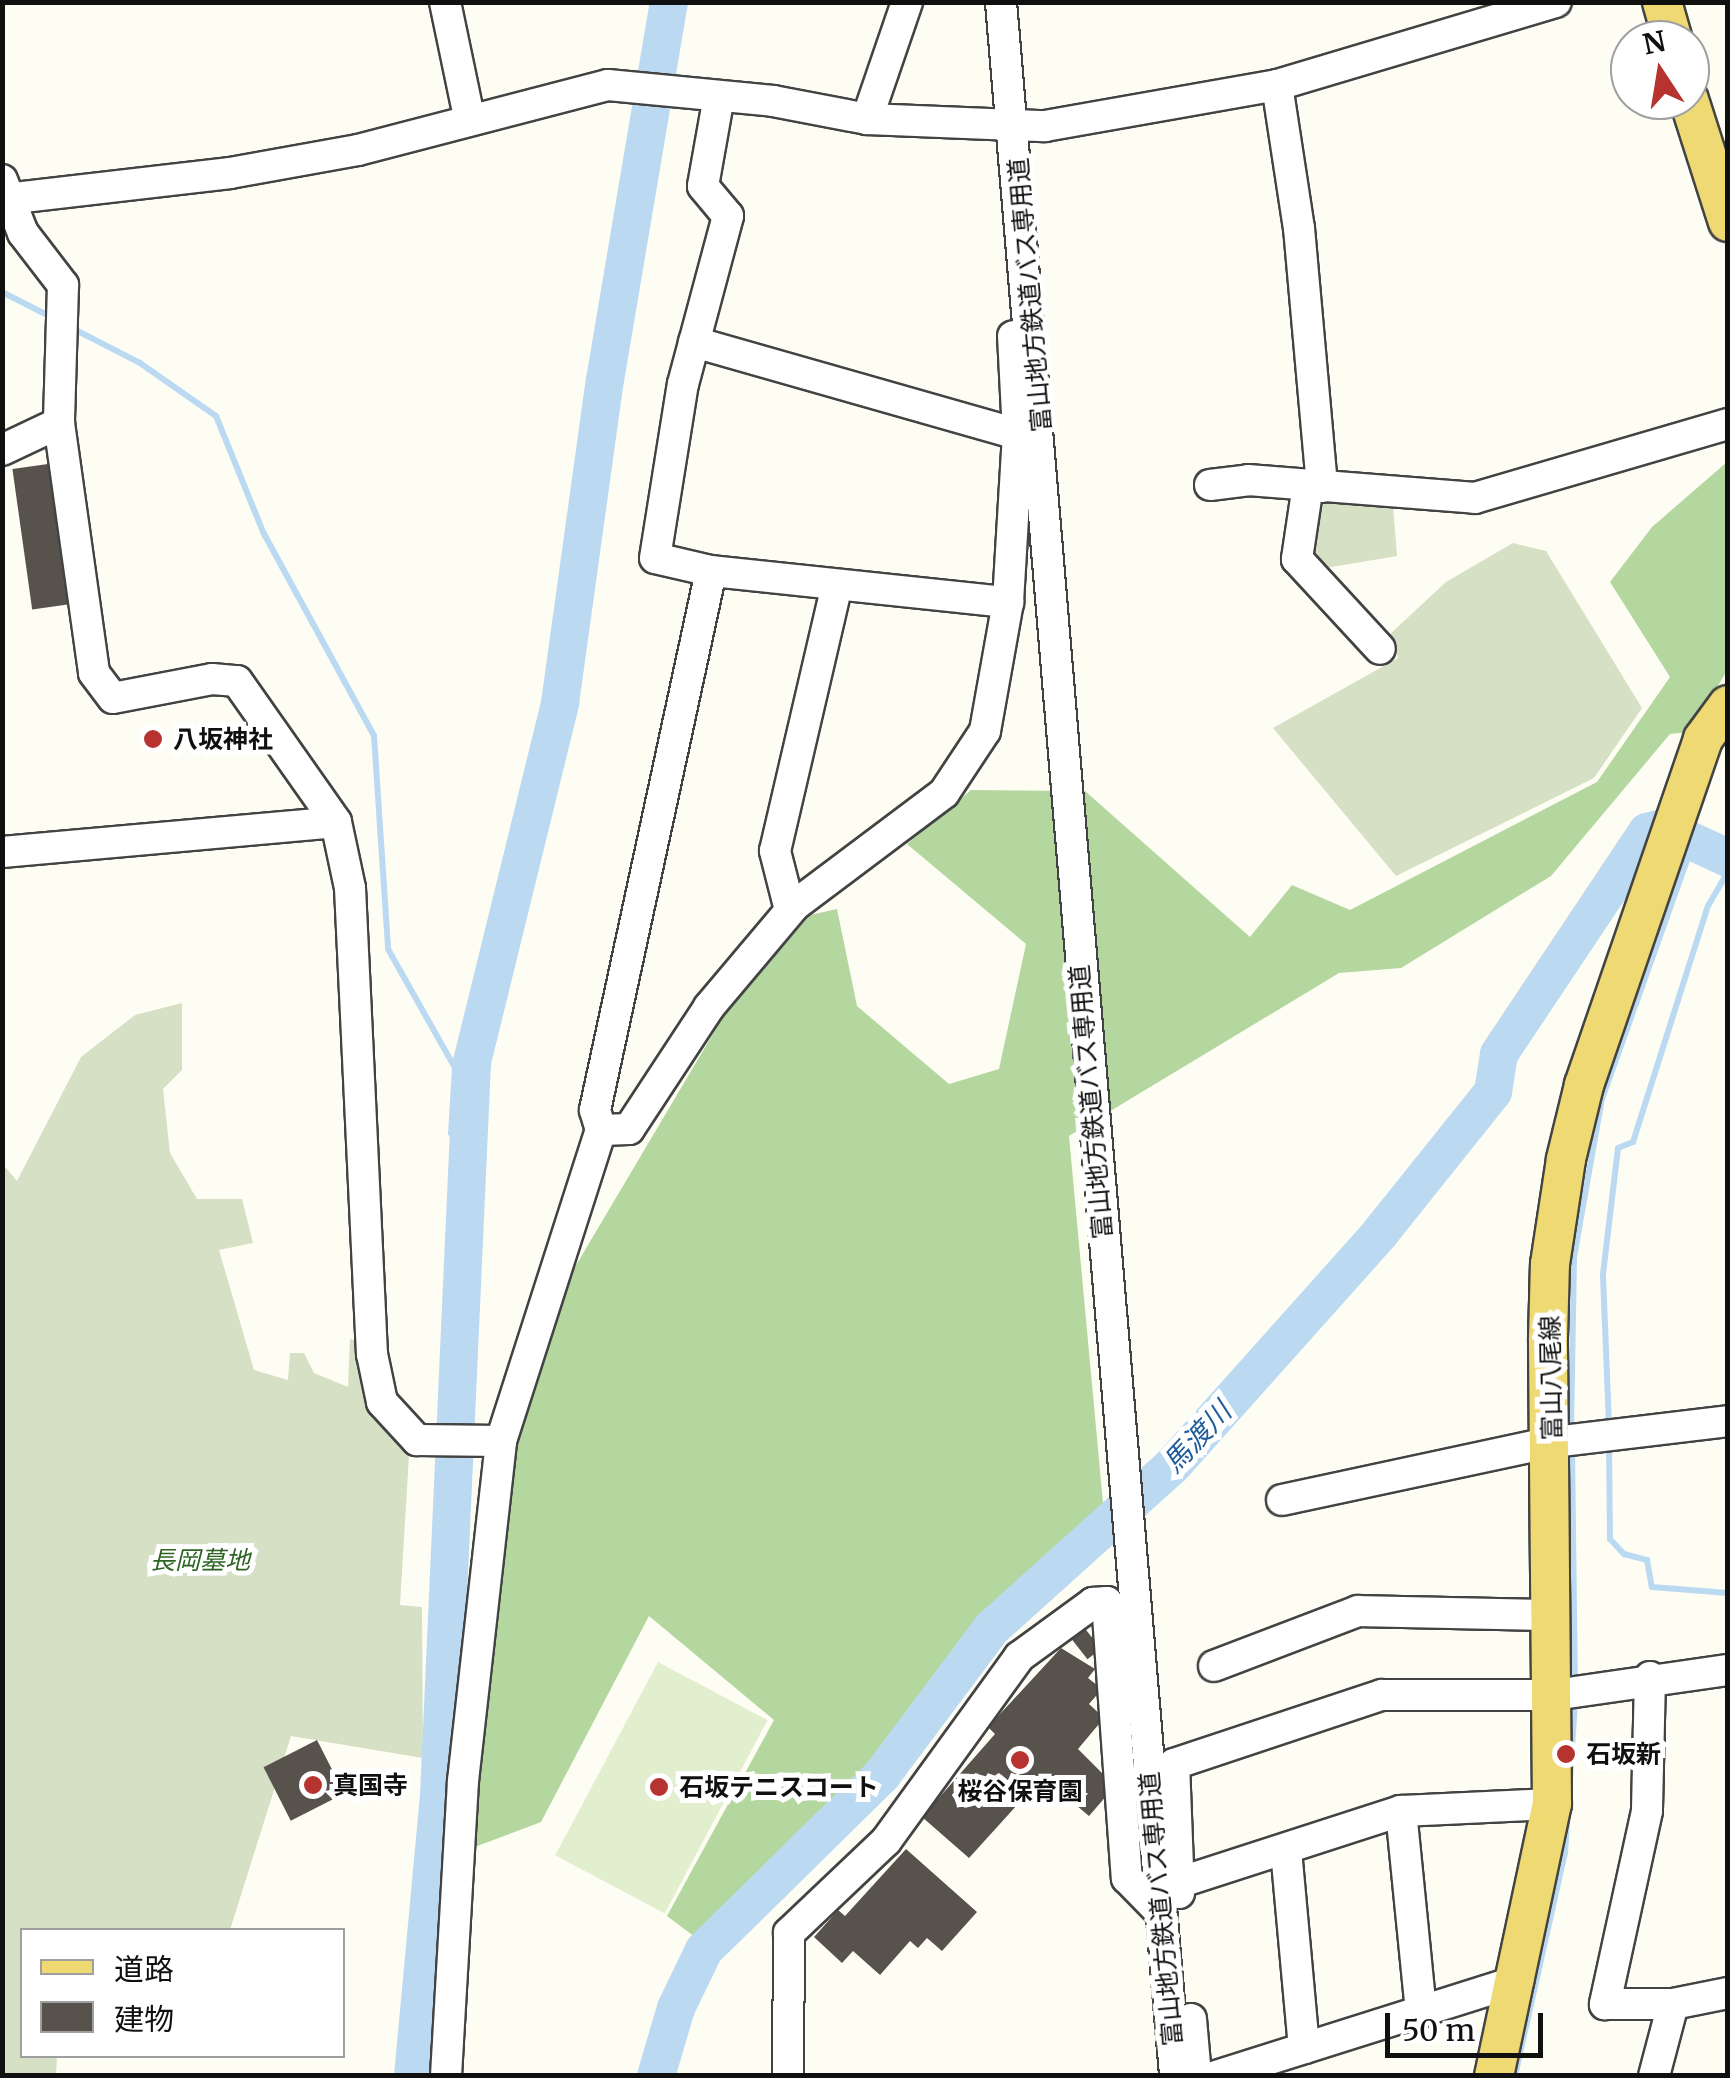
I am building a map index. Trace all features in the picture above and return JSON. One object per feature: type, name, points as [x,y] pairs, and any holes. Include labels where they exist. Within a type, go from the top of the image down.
[{"type":"main road","points":[[1695,120],[1728,222]]},
{"type":"main road","name":"富山八尾線","points":[[1494,2076],[1518,1981],[1552,1804],[1550,1264],[1566,1159],[1703,739],[1728,706]]},
{"type":"street","points":[[445,2],[470,117]]},
{"type":"street","points":[[867,119],[907,2]]},
{"type":"street","points":[[600,1130],[629,1129],[709,1007],[790,910],[897,833],[964,771],[985,731],[1008,602],[1018,434],[1001,2]]},
{"type":"street","points":[[487,1442],[416,1440],[382,1402],[372,1354],[350,888],[336,822],[237,681],[114,698],[94,673],[60,423],[63,285],[4,189],[230,173],[358,150],[470,117],[608,84],[720,96],[867,119],[1004,129],[1277,85],[1556,2]]},
{"type":"street","points":[[1277,85],[1299,228],[1315,486],[1298,559],[1380,648]]},
{"type":"street","points":[[720,96],[703,186],[728,216],[694,342],[655,558],[710,571],[836,588],[1008,602]]},
{"type":"street","name":"富山地方鉄道バス専用道","points":[[1004,129],[1175,2076]]},
{"type":"street","points":[[694,342],[1018,434]]},
{"type":"street","points":[[2,450],[60,423]]},
{"type":"street","points":[[1210,485],[1315,486],[1475,498],[1728,424]]},
{"type":"street","points":[[446,2076],[487,1442],[600,1130],[595,1110],[710,571]]},
{"type":"street","points":[[790,910],[775,851],[836,588]]},
{"type":"street","points":[[2,852],[336,822]]},
{"type":"street","points":[[1282,1500],[1553,1442],[1728,1422]]},
{"type":"street","points":[[788,2076],[789,1933],[886,1841],[1019,1656],[1094,1603],[1107,1602],[1127,1878],[1161,1912]]},
{"type":"street","points":[[1214,1666],[1358,1611],[1554,1615]]},
{"type":"street","points":[[1196,2076],[1178,1883],[1174,1764],[1382,1695],[1554,1695],[1650,1677],[1728,1670]]},
{"type":"street","points":[[1650,1677],[1647,1811],[1605,2004],[1673,2004],[1728,1993]]},
{"type":"street","points":[[1178,1883],[1401,1811],[1552,1804]]},
{"type":"street","points":[[1401,1811],[1421,2012]]},
{"type":"street","points":[[1286,1850],[1291,2060]]},
{"type":"street","points":[[1216,2076],[1291,2060],[1518,1981]]},
{"type":"street","points":[[1654,2076],[1673,2004]]},
{"type":"green space","points":[[1727,462],[1727,671],[1689,732],[1670,734],[1551,876],[1401,968],[1339,973],[1069,1136],[1103,1503],[979,1626],[885,1756],[699,1940],[667,1916],[774,1720],[649,1616],[541,1822],[472,1848],[509,1447],[559,1294],[726,1012],[810,915],[837,909],[857,1006],[949,1084],[999,1069],[1026,944],[907,844],[971,790],[1085,791],[1250,937],[1292,885],[1350,910],[1597,782],[1670,677],[1610,582],[1652,527]]},
{"type":"green space","points":[[1312,499],[1393,506],[1397,556],[1326,568],[1307,553]]},
{"type":"green space","points":[[1513,543],[1546,551],[1642,708],[1594,778],[1396,876],[1273,728],[1398,658],[1389,635],[1446,582]]},
{"type":"green space","name":"長岡墓地","points":[[182,1003],[182,1070],[163,1089],[170,1153],[197,1199],[242,1199],[253,1243],[219,1250],[254,1370],[288,1380],[290,1353],[304,1353],[314,1373],[348,1387],[350,1339],[365,1342],[409,1455],[400,1605],[422,1607],[423,1758],[291,1736],[231,1928],[20,1928],[20,2058],[57,2058],[56,2075],[3,2075],[2,1163],[17,1181],[81,1057],[135,1015]]},
{"type":"green space","name":"石坂テニスコート","points":[[658,1662],[767,1720],[665,1914],[555,1855]]},
{"type":"building","points":[[55,463],[75,604],[32,610],[12,469]]},
{"type":"building","points":[[1083,1626],[1101,1649],[1087,1659],[1070,1636]]},
{"type":"building","points":[[1061,1648],[1095,1669],[1088,1678],[1102,1689],[1089,1704],[1104,1718],[1078,1749],[1115,1786],[1089,1816],[1052,1785],[1046,1793],[1036,1784],[969,1858],[922,1817],[995,1734],[988,1727]]},
{"type":"building","points":[[317,1740],[344,1793],[291,1821],[264,1767]]},
{"type":"building","points":[[906,1849],[977,1912],[942,1951],[927,1938],[918,1948],[910,1941],[880,1975],[853,1951],[842,1963],[814,1937],[838,1910],[845,1916]]},
{"type":"waterway","points":[[413,2076],[439,1795],[472,1062],[560,703],[605,380],[669,2]]},
{"type":"waterway","points":[[2,292],[55,319]]},
{"type":"waterway","points":[[70,327],[140,363],[216,416],[263,532],[374,736],[388,949],[455,1068],[451,1133],[471,1135]]},
{"type":"waterway","name":"馬渡川","points":[[656,2076],[676,2008],[704,1950],[882,1775],[992,1628],[1172,1466],[1380,1233],[1493,1092],[1499,1054],[1647,832],[1663,828],[1728,858]]},
{"type":"waterway","points":[[1571,1430],[1574,1257],[1602,1099],[1694,840]]},
{"type":"waterway","points":[[1609,1425],[1603,1274],[1618,1148],[1633,1142],[1708,906],[1728,872]]},
{"type":"waterway","points":[[1609,1443],[1610,1539],[1624,1554],[1647,1560],[1652,1587],[1728,1593]]},
{"type":"waterway","points":[[1572,1448],[1575,1685]]},
{"type":"waterway","points":[[1515,2076],[1565,1853],[1575,1703]]},
{"type":"place","name":"八坂神社","points":[[153,739]]},
{"type":"place","name":"石坂新","points":[[1566,1754]]},
{"type":"place","name":"桜谷保育園","points":[[1020,1760]]},
{"type":"place","name":"真国寺","points":[[313,1785]]},
{"type":"place","name":"石坂テニスコート","points":[[659,1787]]}]
